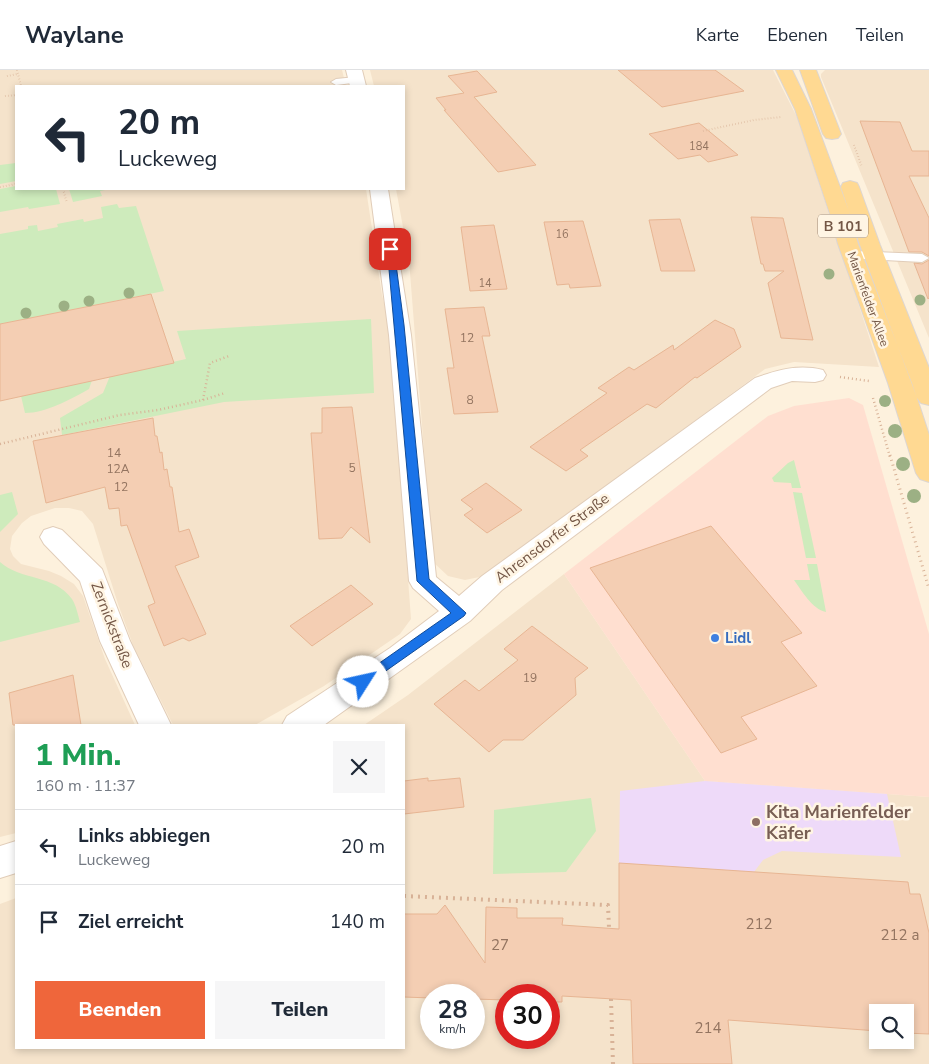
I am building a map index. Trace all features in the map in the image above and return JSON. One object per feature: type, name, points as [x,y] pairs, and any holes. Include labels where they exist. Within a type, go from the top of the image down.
[{"type":"main road","name":"Marienfelder Allee","points":[[784,70],[803,109],[840,214],[852,255],[900,383],[929,473]]},
{"type":"main road","points":[[808,70],[839,154]]},
{"type":"main road","name":"Marienfelder Allee","points":[[846,173],[874,256],[929,398]]},
{"type":"street","points":[[379,190],[400,325],[423,581],[460,613]]},
{"type":"street","name":"Ahrensdorfer Straße","points":[[300,724],[460,613],[492,583],[763,382],[790,374],[814,374]]},
{"type":"street","name":"Zernickstraße","points":[[53,537],[92,576],[115,640],[155,724]]},
{"type":"street","points":[[0,862],[15,857]]},
{"type":"lane","points":[[336,82],[356,79]]},
{"type":"lane","points":[[852,255],[922,258]]},
{"type":"path","points":[[18,70],[21,85]]},
{"type":"path","points":[[7,76],[18,74]]},
{"type":"path","points":[[5,96],[15,95]]},
{"type":"path","points":[[704,131],[754,120],[787,117]]},
{"type":"path","points":[[0,187],[15,184]]},
{"type":"path","points":[[62,190],[67,203]]},
{"type":"path","points":[[203,400],[210,363],[229,356]]},
{"type":"path","points":[[814,374],[872,381],[873,388]]},
{"type":"path","points":[[0,444],[120,415],[158,410],[203,400],[225,393]]},
{"type":"path","points":[[873,395],[873,402],[929,589]]},
{"type":"path","points":[[405,896],[608,905],[609,928]]},
{"type":"path","points":[[611,999],[613,1064]]},
{"type":"shaded area","points":[[0,70],[342,70],[346,85],[15,85],[15,190],[366,190],[382,295],[389,322],[411,619],[400,634],[324,686],[257,724],[172,724],[133,645],[93,524],[82,511],[69,508],[55,508],[31,516],[22,523],[12,536],[10,549],[13,556],[21,564],[61,576],[74,584],[83,596],[105,659],[135,724],[15,724],[15,833],[0,837]]},
{"type":"shaded area","points":[[370,70],[773,70],[798,119],[879,367],[794,362],[765,369],[484,576],[465,580],[448,576],[433,562],[409,260],[396,190],[405,190],[405,85],[374,85]]},
{"type":"shaded area","points":[[825,70],[929,70],[929,338],[821,77]]},
{"type":"shaded area","points":[[849,398],[863,405],[929,634],[929,797],[705,781],[564,574],[768,416],[794,406]]},
{"type":"shaded area","points":[[564,574],[705,781],[929,797],[929,1064],[0,1064],[0,904],[15,898],[15,1049],[405,1049],[405,724],[365,724],[408,695]]},
{"type":"shaded area","name":"Kita Marienfelder Käfer","points":[[705,781],[887,794],[901,857],[782,851],[763,860],[754,872],[679,867],[676,871],[664,870],[661,866],[619,863],[620,791]]},
{"type":"green space","points":[[15,163],[15,181],[0,184],[0,165]]},
{"type":"green space","points":[[15,186],[15,190],[56,190],[60,204],[0,212],[0,189]]},
{"type":"green space","points":[[69,190],[105,190],[100,191],[102,196],[73,202]]},
{"type":"green space","points":[[117,204],[119,208],[136,206],[164,291],[0,324],[0,234],[28,229],[28,226],[37,225],[38,231],[58,227],[57,224],[83,219],[84,222],[103,218],[101,207]]},
{"type":"green space","points":[[371,319],[374,393],[224,402],[62,435],[60,418],[103,393],[110,376],[186,359],[177,331]]},
{"type":"green space","points":[[92,380],[89,389],[66,401],[41,411],[25,413],[21,396]]},
{"type":"green space","points":[[794,460],[801,488],[792,488],[791,483],[774,482],[772,478]]},
{"type":"green space","points":[[12,492],[18,514],[0,532],[0,495]]},
{"type":"green space","points":[[793,492],[802,493],[816,558],[806,558]]},
{"type":"green space","points":[[0,562],[8,568],[47,581],[65,591],[73,601],[80,622],[0,642]]},
{"type":"green space","points":[[807,564],[817,564],[826,612],[812,603],[794,580],[810,580]]},
{"type":"green space","points":[[591,798],[596,831],[566,872],[493,874],[494,810]]},
{"type":"building","points":[[618,70],[715,70],[744,91],[662,107]]},
{"type":"building","points":[[477,71],[497,92],[474,97],[536,165],[498,172],[444,110],[446,110],[436,98],[464,93],[448,76]]},
{"type":"building","points":[[860,121],[900,122],[912,151],[929,151],[929,176],[909,176],[929,218],[929,256],[922,252],[909,252]]},
{"type":"building","points":[[699,123],[738,155],[708,162],[700,155],[678,159],[649,134]]},
{"type":"building","points":[[751,217],[783,218],[813,340],[781,338],[768,283],[784,271],[765,271],[763,264],[761,264]]},
{"type":"building","points":[[680,219],[695,271],[661,271],[649,220]]},
{"type":"building","points":[[583,221],[601,286],[570,288],[569,284],[557,285],[544,222]]},
{"type":"building","points":[[494,225],[507,289],[470,291],[461,227]]},
{"type":"building","points":[[929,260],[928,299],[914,263],[922,264]]},
{"type":"building","points":[[151,294],[174,363],[0,401],[0,324]]},
{"type":"building","points":[[484,307],[490,336],[482,336],[498,412],[454,414],[447,368],[454,368],[445,309]]},
{"type":"building","points":[[715,320],[734,329],[741,347],[697,378],[695,377],[656,408],[647,404],[580,450],[588,456],[566,471],[530,447],[607,393],[598,388],[629,367],[634,370],[673,345],[674,350]]},
{"type":"building","points":[[352,407],[370,543],[351,527],[342,538],[319,539],[311,433],[322,433],[322,408]]},
{"type":"building","points":[[153,418],[155,436],[157,436],[160,453],[162,452],[164,470],[167,469],[170,487],[172,487],[179,532],[189,529],[199,557],[175,566],[206,634],[189,641],[183,638],[164,646],[148,606],[155,603],[127,525],[121,526],[119,508],[109,509],[105,487],[46,503],[33,441]]},
{"type":"building","points":[[486,483],[522,510],[487,533],[464,515],[473,509],[461,500]]},
{"type":"building","name":"Lidl","points":[[711,526],[802,633],[781,642],[817,686],[741,717],[757,739],[721,753],[590,568]]},
{"type":"building","points":[[351,585],[373,604],[312,646],[290,626]]},
{"type":"building","points":[[532,626],[588,668],[575,678],[576,695],[523,740],[503,740],[489,752],[434,704],[465,680],[479,691],[518,660],[504,649]]},
{"type":"building","points":[[73,675],[81,724],[13,725],[9,693]]},
{"type":"building","points":[[428,778],[428,781],[460,778],[464,807],[405,814],[405,781]]},
{"type":"building","points":[[619,863],[908,882],[910,894],[920,894],[929,933],[929,1034],[914,1033],[914,1004],[869,1004],[869,1030],[728,1020],[732,1064],[633,1064],[631,1000],[562,996],[562,1002],[560,1002],[560,984],[495,984],[495,1000],[485,999],[485,984],[420,984],[420,998],[405,997],[405,914],[437,914],[445,905],[485,963],[486,907],[517,908],[517,918],[563,918],[562,925],[619,929]]},
{"type":"place","name":"Lidl","points":[[715,638]]},
{"type":"place","name":"Kita Marienfelder Käfer","points":[[756,822]]},
{"type":"route","points":[[363,682],[460,613],[423,581],[400,325],[390,249]]}]
